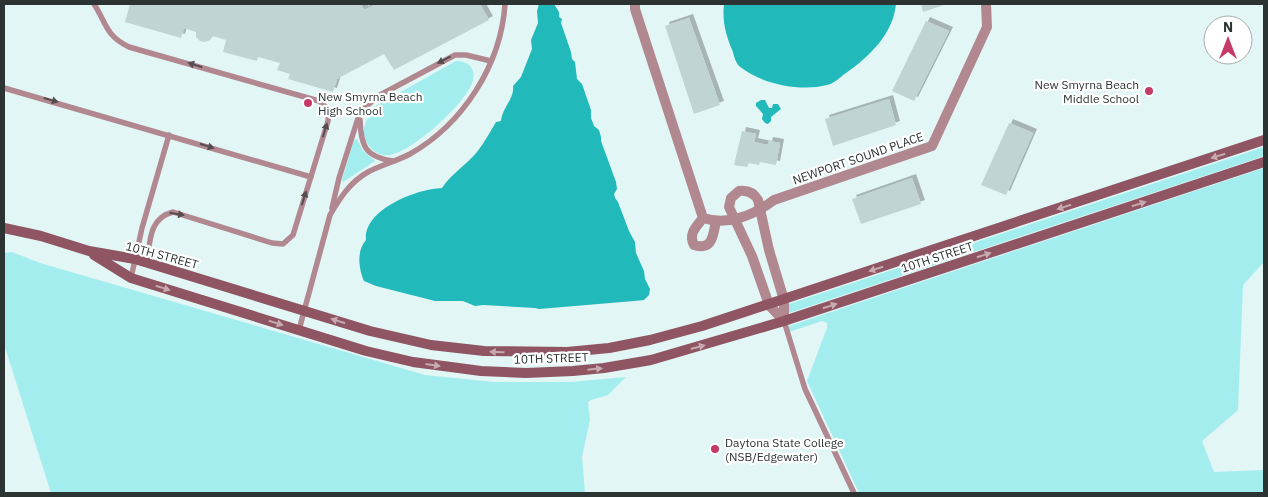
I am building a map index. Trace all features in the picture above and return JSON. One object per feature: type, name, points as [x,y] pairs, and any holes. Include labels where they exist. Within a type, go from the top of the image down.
[{"type":"street","points":[[635,4],[635,9],[703,218],[693,230],[691,239],[694,245],[701,248],[708,245],[712,239],[716,221]]},
{"type":"street","name":"NEWPORT SOUND PLACE","points":[[703,218],[716,221],[736,219],[761,210],[774,200],[932,146],[987,27],[986,4]]},
{"type":"street","name":"10TH STREET","points":[[89,252],[147,262],[370,331],[431,345],[484,351],[568,352],[609,348],[650,340],[769,305],[1264,140]]},
{"type":"street","name":"10TH STREET","points":[[89,252],[131,278],[366,351],[413,362],[480,371],[526,373],[581,371],[651,360],[784,321],[1264,162]]},
{"type":"street","points":[[740,192],[753,194],[758,200],[769,250],[784,300],[784,321],[769,305],[752,256],[729,207],[733,196],[740,192]]},
{"type":"street","points":[[4,228],[41,236],[89,252]]},
{"type":"street","points":[[752,256],[769,250]]},
{"type":"lane","points":[[94,4],[107,30],[118,41],[129,47],[319,102],[326,106],[328,114],[328,121],[292,235],[283,244],[272,243],[173,212],[162,214],[155,224],[147,262]]},
{"type":"lane","points":[[330,215],[342,195],[354,182],[368,172],[395,161],[419,148],[438,134],[471,99],[491,61],[499,38],[505,4]]},
{"type":"lane","points":[[299,330],[339,178],[359,115],[367,104],[380,95],[450,56],[466,55],[491,61]]},
{"type":"lane","points":[[4,88],[311,177]]},
{"type":"lane","points":[[359,115],[360,134],[365,148],[375,157],[395,161]]},
{"type":"lane","points":[[131,278],[142,228],[169,135]]},
{"type":"lane","points":[[784,321],[805,389],[854,493]]},
{"type":"shaded area","points":[[539,4],[554,4],[559,12],[559,17],[562,19],[561,23],[572,59],[575,62],[577,79],[582,84],[591,110],[594,126],[599,130],[601,141],[616,182],[615,198],[635,242],[636,253],[650,289],[649,295],[644,300],[539,309],[475,306],[463,301],[435,301],[376,286],[364,281],[360,266],[360,255],[366,240],[367,229],[373,219],[393,203],[406,197],[431,189],[442,188],[477,152],[496,122],[501,121],[512,95],[513,86],[521,77],[532,49],[531,40],[538,23],[537,11]]},
{"type":"shaded area","points":[[724,4],[896,4],[894,15],[885,35],[872,52],[832,83],[805,88],[769,82],[758,78],[739,66],[735,60],[724,22]]},
{"type":"shaded area","points":[[456,61],[464,62],[470,66],[474,75],[469,89],[451,112],[425,135],[400,152],[390,155],[379,154],[367,144],[364,130],[367,119],[371,117],[369,114],[374,107]]},
{"type":"shaded area","points":[[765,100],[769,108],[772,108],[773,104],[778,104],[781,109],[771,117],[771,121],[768,124],[762,119],[763,114],[756,106],[756,103]]},
{"type":"shaded area","points":[[357,139],[363,151],[375,161],[343,182],[354,140]]},
{"type":"shaded area","points":[[1264,147],[1264,156],[789,313],[789,304]]},
{"type":"shaded area","points":[[1264,168],[1264,262],[1243,285],[1238,410],[1202,441],[1214,472],[1264,470],[1264,493],[859,493],[807,381],[827,328],[827,323],[822,321],[789,332],[789,326]]},
{"type":"shaded area","points":[[12,252],[40,263],[425,375],[494,382],[570,382],[626,377],[608,395],[588,402],[590,420],[582,457],[585,493],[51,493],[4,344],[4,253]]},
{"type":"building","points":[[130,4],[361,4],[364,10],[377,4],[480,4],[489,20],[394,70],[384,54],[337,79],[333,92],[288,79],[290,74],[277,70],[280,63],[258,57],[257,61],[223,52],[226,40],[213,36],[205,42],[200,41],[196,37],[196,32],[184,28],[181,38],[125,22]]},
{"type":"building","points":[[921,4],[947,4],[923,12]]},
{"type":"building","points":[[689,18],[720,105],[694,114],[665,26]]},
{"type":"building","points":[[926,21],[949,31],[914,101],[892,91]]},
{"type":"building","points":[[889,99],[896,125],[833,146],[825,119]]},
{"type":"building","points":[[1009,123],[1033,133],[1006,195],[981,185]]},
{"type":"building","points":[[742,131],[756,134],[754,142],[768,145],[769,141],[780,143],[776,165],[760,162],[759,165],[749,163],[747,167],[734,165]]},
{"type":"building","points":[[912,178],[921,204],[861,224],[852,199]]},
{"type":"place","name":"New Smyrna Beach Middle School","points":[[1149,91]]},
{"type":"place","name":"New Smyrna Beach High School","points":[[308,103]]},
{"type":"place","name":"Daytona State College (NSB/Edgewater)","points":[[715,449]]}]
